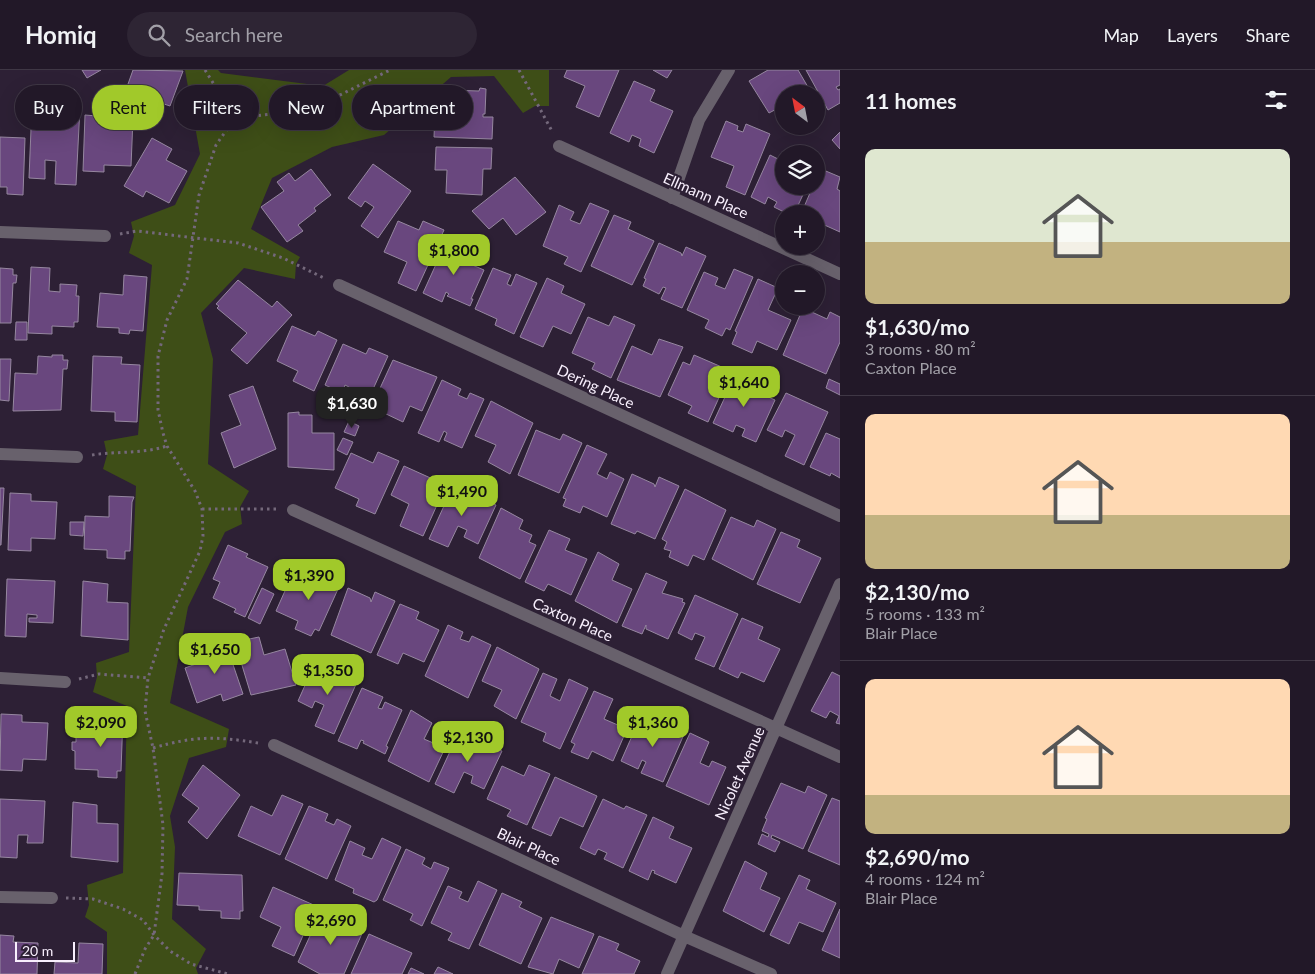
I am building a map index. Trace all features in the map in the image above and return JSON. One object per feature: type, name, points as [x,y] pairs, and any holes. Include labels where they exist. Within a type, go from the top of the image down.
[{"type":"street","points":[[672,198],[699,120],[729,70]]},
{"type":"street","name":"Ellmann Place","points":[[559,146],[840,274]]},
{"type":"street","points":[[0,232],[105,236]]},
{"type":"street","name":"Dering Place","points":[[339,285],[840,516]]},
{"type":"street","points":[[0,454],[77,457]]},
{"type":"street","name":"Caxton Place","points":[[292,510],[840,757]]},
{"type":"street","name":"Nicolet Avenue","points":[[667,974],[840,584]]},
{"type":"street","points":[[0,678],[65,682]]},
{"type":"street","name":"Blair Place","points":[[274,745],[684,936],[771,974]]},
{"type":"street","points":[[0,897],[52,898]]},
{"type":"path","points":[[205,70],[214,85]]},
{"type":"path","points":[[259,115],[292,112],[320,105],[390,70]]},
{"type":"path","points":[[519,70],[559,146]]},
{"type":"path","points":[[135,974],[145,949],[154,935],[162,874],[163,833],[153,748],[145,711],[148,678],[164,629],[200,551],[203,536],[202,510],[195,491],[167,446],[158,410],[158,356],[167,320],[187,279],[192,259],[199,195],[216,145],[227,130]]},
{"type":"path","points":[[105,236],[137,231],[238,243],[283,258],[339,285]]},
{"type":"path","points":[[77,457],[110,452],[144,452],[167,446]]},
{"type":"path","points":[[202,510],[292,510]]},
{"type":"path","points":[[65,682],[99,674],[148,678]]},
{"type":"path","points":[[153,748],[184,739],[214,736],[274,745]]},
{"type":"path","points":[[52,898],[93,898],[106,902],[143,920],[154,935],[170,950],[192,964],[228,974]]},
{"type":"green space","points":[[185,70],[218,70],[221,73],[315,85],[269,85],[269,130],[342,130],[342,85],[325,85],[349,70],[549,70],[549,106],[535,106],[523,113],[494,76],[451,77],[442,85],[352,85],[352,130],[390,130],[384,135],[332,147],[272,178],[251,229],[300,257],[296,264],[295,279],[244,268],[201,313],[213,359],[208,464],[249,491],[240,507],[242,524],[225,532],[188,607],[170,703],[229,729],[226,747],[189,758],[170,816],[175,847],[172,919],[206,949],[196,968],[198,974],[107,974],[107,932],[85,917],[89,905],[87,885],[123,873],[127,706],[93,692],[97,677],[96,663],[129,652],[136,486],[103,469],[107,455],[104,441],[138,435],[152,265],[129,253],[134,236],[131,222],[175,205],[200,154],[196,130],[259,130],[259,85],[188,85]]},
{"type":"building","points":[[82,70],[101,70],[87,78]]},
{"type":"building","points":[[133,70],[183,71],[178,85],[174,85],[174,95],[170,106],[164,104],[164,85],[128,85]]},
{"type":"building","points":[[567,70],[619,70],[599,117],[576,107],[585,86],[564,77]]},
{"type":"building","points":[[653,70],[672,70],[667,78]]},
{"type":"building","points":[[768,70],[798,70],[807,85],[775,85],[775,110],[769,113],[749,81]]},
{"type":"building","points":[[806,70],[840,70],[840,85],[836,87],[838,90],[840,89],[840,103],[828,110],[825,105],[825,85],[814,85]]},
{"type":"building","points":[[634,81],[655,90],[650,101],[673,111],[654,153],[639,146],[641,139],[632,135],[629,142],[610,133]]},
{"type":"building","points":[[480,88],[486,89],[485,114],[483,114],[483,117],[493,117],[492,139],[434,137],[434,130],[473,130],[473,91],[479,91]]},
{"type":"building","points":[[85,115],[92,116],[92,130],[133,130],[131,166],[104,165],[104,172],[83,171]]},
{"type":"building","points":[[726,121],[738,126],[737,130],[743,132],[746,124],[770,134],[745,195],[726,187],[734,166],[711,157]]},
{"type":"building","points":[[31,130],[79,130],[76,185],[55,184],[56,161],[45,160],[45,179],[29,178]]},
{"type":"building","points":[[840,132],[840,149],[832,140]]},
{"type":"building","points":[[0,137],[25,138],[23,195],[7,194],[7,187],[0,187]]},
{"type":"building","points":[[152,138],[172,149],[166,160],[187,171],[169,203],[146,191],[143,197],[124,186]]},
{"type":"building","points":[[436,147],[492,148],[491,169],[483,169],[482,195],[446,193],[447,170],[435,170]]},
{"type":"building","points":[[770,155],[775,158],[775,195],[803,195],[798,205],[775,205],[777,202],[768,197],[765,204],[751,197]]},
{"type":"building","points":[[373,164],[411,191],[378,238],[361,226],[374,207],[365,201],[361,207],[348,198]]},
{"type":"building","points":[[311,169],[331,195],[314,208],[316,211],[298,225],[303,231],[287,242],[261,207],[284,191],[277,182],[289,173],[295,181]]},
{"type":"building","points":[[825,171],[840,177],[837,189],[840,191],[840,232],[825,225],[825,205],[805,205],[809,195],[825,195]]},
{"type":"building","points":[[515,177],[546,212],[516,235],[503,218],[489,229],[472,211]]},
{"type":"building","points":[[590,203],[609,211],[581,272],[564,264],[568,257],[543,246],[559,205],[574,212],[570,220],[580,224]]},
{"type":"building","points":[[614,215],[631,222],[628,229],[654,241],[632,285],[591,266]]},
{"type":"building","points":[[398,221],[419,230],[423,221],[444,230],[416,291],[398,283],[407,262],[384,252]]},
{"type":"building","points":[[447,240],[468,250],[463,261],[484,270],[471,299],[473,299],[470,306],[447,296],[449,294],[446,292],[442,302],[423,293]]},
{"type":"building","points":[[659,243],[681,253],[682,256],[686,247],[706,256],[682,308],[661,299],[666,288],[663,287],[659,294],[643,286],[646,279],[644,278]]},
{"type":"building","points":[[31,267],[50,268],[49,291],[60,292],[60,284],[77,285],[76,296],[79,296],[78,322],[74,322],[74,327],[52,326],[52,334],[28,333]]},
{"type":"building","points":[[0,268],[13,269],[13,275],[17,275],[16,283],[13,283],[11,323],[0,323]]},
{"type":"building","points":[[493,268],[511,275],[507,284],[511,286],[516,274],[537,283],[514,334],[495,325],[497,319],[475,309]]},
{"type":"building","points":[[734,269],[753,277],[730,330],[726,328],[722,336],[705,328],[709,320],[687,310],[704,272],[718,278],[715,285],[725,289]]},
{"type":"building","points":[[124,275],[147,277],[143,331],[130,330],[129,334],[119,333],[119,328],[97,327],[100,293],[123,295]]},
{"type":"building","points":[[547,278],[564,286],[561,293],[585,304],[571,334],[553,326],[543,347],[520,337]]},
{"type":"building","points":[[758,279],[775,287],[775,295],[768,310],[775,313],[775,315],[791,320],[777,350],[757,341],[752,353],[732,344],[737,332],[735,331]]},
{"type":"building","points":[[238,280],[272,307],[277,301],[292,315],[247,364],[231,350],[247,333],[217,308],[219,306],[216,304]]},
{"type":"building","points":[[830,312],[840,317],[840,342],[826,374],[783,355],[800,315],[818,315],[827,319]]},
{"type":"building","points":[[614,316],[635,325],[611,378],[592,369],[595,363],[572,353],[588,317],[609,326]]},
{"type":"building","points":[[16,322],[27,322],[27,340],[15,340]]},
{"type":"building","points":[[292,326],[315,336],[318,331],[337,340],[314,391],[293,381],[298,371],[277,361]]},
{"type":"building","points":[[659,339],[683,347],[660,397],[617,380],[632,346],[652,355]]},
{"type":"building","points":[[343,344],[366,354],[369,348],[388,356],[365,407],[344,398],[349,387],[345,385],[342,393],[325,385]]},
{"type":"building","points":[[52,355],[63,355],[63,360],[68,360],[67,369],[63,369],[61,410],[13,411],[15,373],[37,374],[38,356],[52,357]]},
{"type":"building","points":[[694,355],[731,371],[708,422],[688,413],[692,406],[668,395],[683,362],[690,365]]},
{"type":"building","points":[[93,356],[122,357],[121,364],[140,365],[137,422],[115,421],[115,412],[91,411]]},
{"type":"building","points":[[0,359],[11,359],[9,401],[0,400]]},
{"type":"building","points":[[393,360],[437,377],[422,411],[410,406],[403,422],[382,412],[381,415],[370,410]]},
{"type":"building","points":[[737,371],[758,380],[753,390],[775,400],[756,442],[742,436],[745,429],[736,425],[733,432],[713,423]]},
{"type":"building","points":[[829,379],[840,384],[840,395],[826,388]]},
{"type":"building","points":[[442,380],[461,389],[458,395],[467,399],[470,393],[484,399],[462,448],[444,440],[447,433],[444,431],[439,442],[418,433]]},
{"type":"building","points":[[253,386],[276,449],[234,468],[221,433],[241,425],[229,395]]},
{"type":"building","points":[[786,393],[828,412],[804,465],[785,456],[795,435],[785,430],[782,437],[767,430]]},
{"type":"building","points":[[491,401],[533,423],[510,474],[488,462],[496,445],[475,436]]},
{"type":"building","points":[[299,412],[299,415],[312,415],[312,433],[334,433],[334,470],[288,467],[288,413]]},
{"type":"building","points":[[349,421],[359,426],[355,436],[344,432]]},
{"type":"building","points":[[536,430],[560,440],[563,434],[582,443],[559,493],[518,475]]},
{"type":"building","points":[[826,433],[840,439],[840,478],[831,473],[830,476],[810,467]]},
{"type":"building","points":[[343,438],[353,442],[347,455],[337,450]]},
{"type":"building","points":[[587,445],[607,454],[597,474],[607,479],[610,472],[624,479],[607,517],[583,506],[580,513],[563,506],[566,499],[563,498]]},
{"type":"building","points":[[378,452],[399,461],[375,514],[356,506],[359,499],[335,488],[351,453],[373,463]]},
{"type":"building","points":[[404,466],[446,485],[423,536],[400,526],[409,504],[391,495]]},
{"type":"building","points":[[632,474],[654,484],[655,487],[659,477],[679,486],[655,539],[637,531],[635,534],[611,524]]},
{"type":"building","points":[[453,486],[496,505],[478,544],[464,537],[467,530],[458,526],[448,547],[429,539]]},
{"type":"building","points":[[0,488],[4,488],[1,545],[0,545]]},
{"type":"building","points":[[685,489],[726,510],[704,560],[693,555],[688,566],[669,557],[671,551],[664,549],[667,542],[662,539]]},
{"type":"building","points":[[10,493],[31,494],[31,501],[57,502],[55,539],[31,538],[31,551],[8,550]]},
{"type":"building","points":[[109,496],[134,497],[132,502],[130,551],[125,551],[125,559],[107,558],[107,550],[84,549],[85,516],[109,517]]},
{"type":"building","points":[[501,508],[523,520],[519,529],[532,535],[529,542],[536,545],[520,579],[479,558]]},
{"type":"building","points":[[731,517],[754,527],[757,520],[776,529],[753,580],[712,559]]},
{"type":"building","points":[[70,522],[84,522],[83,536],[70,535]]},
{"type":"building","points":[[549,530],[570,539],[565,550],[587,559],[571,595],[548,584],[544,591],[525,582]]},
{"type":"building","points":[[781,532],[800,540],[797,547],[821,558],[800,603],[757,584]]},
{"type":"building","points":[[228,545],[248,554],[246,557],[268,567],[245,617],[234,612],[236,609],[213,598],[220,582],[213,579]]},
{"type":"building","points":[[598,552],[619,564],[612,580],[632,589],[617,623],[575,601]]},
{"type":"building","points":[[324,569],[343,578],[319,631],[315,629],[311,636],[295,629],[298,621],[276,611],[293,573],[308,579],[304,586],[314,590]]},
{"type":"building","points":[[646,573],[667,582],[662,593],[683,599],[682,602],[685,603],[668,639],[646,629],[646,625],[642,634],[622,626]]},
{"type":"building","points":[[7,579],[55,581],[53,623],[29,622],[29,618],[37,618],[37,615],[27,614],[26,637],[5,636]]},
{"type":"building","points":[[83,581],[108,584],[107,602],[128,603],[128,640],[81,636]]},
{"type":"building","points":[[262,588],[274,594],[260,624],[248,618]]},
{"type":"building","points":[[348,588],[370,598],[371,602],[375,592],[395,601],[371,653],[331,635]]},
{"type":"building","points":[[695,595],[738,614],[714,667],[695,659],[705,637],[695,633],[692,640],[678,633]]},
{"type":"building","points":[[400,604],[419,612],[416,619],[439,630],[424,662],[403,653],[398,664],[377,655]]},
{"type":"building","points":[[742,618],[763,627],[758,639],[780,649],[764,682],[741,672],[738,678],[719,669]]},
{"type":"building","points":[[448,625],[463,632],[460,639],[469,642],[472,636],[491,645],[468,698],[425,676]]},
{"type":"building","points":[[259,637],[264,655],[285,649],[296,685],[251,695],[235,642]]},
{"type":"building","points":[[225,641],[243,694],[223,701],[221,694],[197,703],[185,668],[207,660],[203,649]]},
{"type":"building","points":[[497,647],[539,669],[516,719],[494,706],[502,690],[482,681]]},
{"type":"building","points":[[315,663],[357,682],[334,734],[315,726],[324,705],[315,701],[312,708],[298,701]]},
{"type":"building","points":[[832,672],[840,676],[840,724],[836,723],[839,716],[830,711],[826,718],[811,711]]},
{"type":"building","points":[[543,673],[557,679],[550,696],[560,701],[569,679],[588,688],[560,749],[543,741],[546,733],[521,722]]},
{"type":"building","points":[[362,688],[383,697],[378,708],[382,709],[385,702],[402,710],[386,746],[388,747],[385,754],[363,743],[364,741],[361,740],[357,749],[338,741]]},
{"type":"building","points":[[594,691],[613,699],[604,719],[627,729],[613,761],[592,751],[588,759],[571,752],[575,744],[571,742]]},
{"type":"building","points":[[411,710],[432,723],[424,739],[445,748],[429,782],[388,761]]},
{"type":"building","points":[[1,714],[22,715],[22,722],[48,723],[46,760],[23,759],[22,771],[0,770]]},
{"type":"building","points":[[101,715],[123,716],[121,771],[117,771],[117,778],[98,777],[98,770],[75,769],[75,751],[72,750],[72,742],[76,742],[76,734],[100,735]]},
{"type":"building","points":[[640,718],[663,728],[666,723],[685,732],[663,782],[641,773],[646,762],[642,760],[638,769],[621,761]]},
{"type":"building","points":[[459,732],[502,751],[484,789],[471,783],[473,776],[464,772],[454,793],[435,784]]},
{"type":"building","points":[[690,733],[709,742],[700,763],[709,767],[712,761],[726,767],[709,805],[666,786]]},
{"type":"building","points":[[203,765],[240,795],[207,839],[188,822],[199,808],[182,795]]},
{"type":"building","points":[[529,765],[550,774],[527,825],[507,816],[511,810],[487,799],[502,766],[524,776]]},
{"type":"building","points":[[555,777],[597,796],[583,827],[560,817],[551,836],[532,828]]},
{"type":"building","points":[[781,783],[805,793],[808,786],[827,795],[803,849],[772,835],[771,838],[780,842],[775,852],[758,844],[762,834],[768,837],[769,834],[762,831],[767,819],[765,818]]},
{"type":"building","points":[[282,795],[303,804],[280,855],[238,836],[251,806],[272,816]]},
{"type":"building","points":[[832,798],[840,801],[840,865],[808,851]]},
{"type":"building","points":[[0,799],[45,801],[43,843],[27,843],[28,835],[18,835],[17,858],[0,857]]},
{"type":"building","points":[[603,799],[624,809],[626,806],[647,815],[623,868],[604,859],[607,853],[598,849],[595,855],[580,848]]},
{"type":"building","points":[[73,802],[97,805],[97,823],[118,824],[118,862],[71,857]]},
{"type":"building","points":[[309,806],[328,814],[325,821],[334,825],[337,819],[351,826],[327,879],[285,859]]},
{"type":"building","points":[[653,817],[674,827],[669,838],[692,848],[676,883],[654,873],[655,871],[652,870],[648,880],[629,871]]},
{"type":"building","points":[[382,838],[401,847],[377,900],[374,902],[353,893],[354,889],[335,880],[350,841],[365,848],[362,855],[372,859]]},
{"type":"building","points":[[406,849],[425,858],[422,864],[431,869],[434,862],[449,868],[422,926],[410,920],[413,914],[383,900]]},
{"type":"building","points":[[745,861],[767,873],[760,889],[780,898],[764,932],[723,911]]},
{"type":"building","points":[[179,873],[242,875],[243,911],[240,911],[240,919],[221,918],[221,911],[199,910],[199,906],[177,905]]},
{"type":"building","points":[[799,875],[810,880],[806,889],[836,903],[823,932],[799,922],[789,944],[770,935]]},
{"type":"building","points":[[478,881],[497,890],[469,949],[448,940],[452,933],[431,923],[448,886],[462,892],[459,898],[468,902]]},
{"type":"building","points":[[273,887],[316,906],[294,956],[272,946],[281,927],[260,917]]},
{"type":"building","points":[[502,893],[522,902],[519,907],[542,918],[521,964],[479,945]]},
{"type":"building","points":[[840,909],[840,958],[822,950]]},
{"type":"building","points":[[321,912],[364,929],[344,974],[320,974],[298,962]]},
{"type":"building","points":[[551,917],[594,934],[579,968],[559,959],[553,974],[528,967]]},
{"type":"building","points":[[369,934],[412,953],[402,974],[351,974]]},
{"type":"building","points":[[0,935],[14,936],[13,942],[38,943],[37,974],[0,974]]},
{"type":"building","points":[[599,936],[619,944],[616,950],[640,961],[634,974],[582,974]]},
{"type":"building","points":[[79,943],[103,944],[102,974],[54,974],[55,962],[78,963]]},
{"type":"building","points":[[438,967],[453,974],[434,974]]},
{"type":"building","points":[[411,968],[424,974],[408,974]]}]
